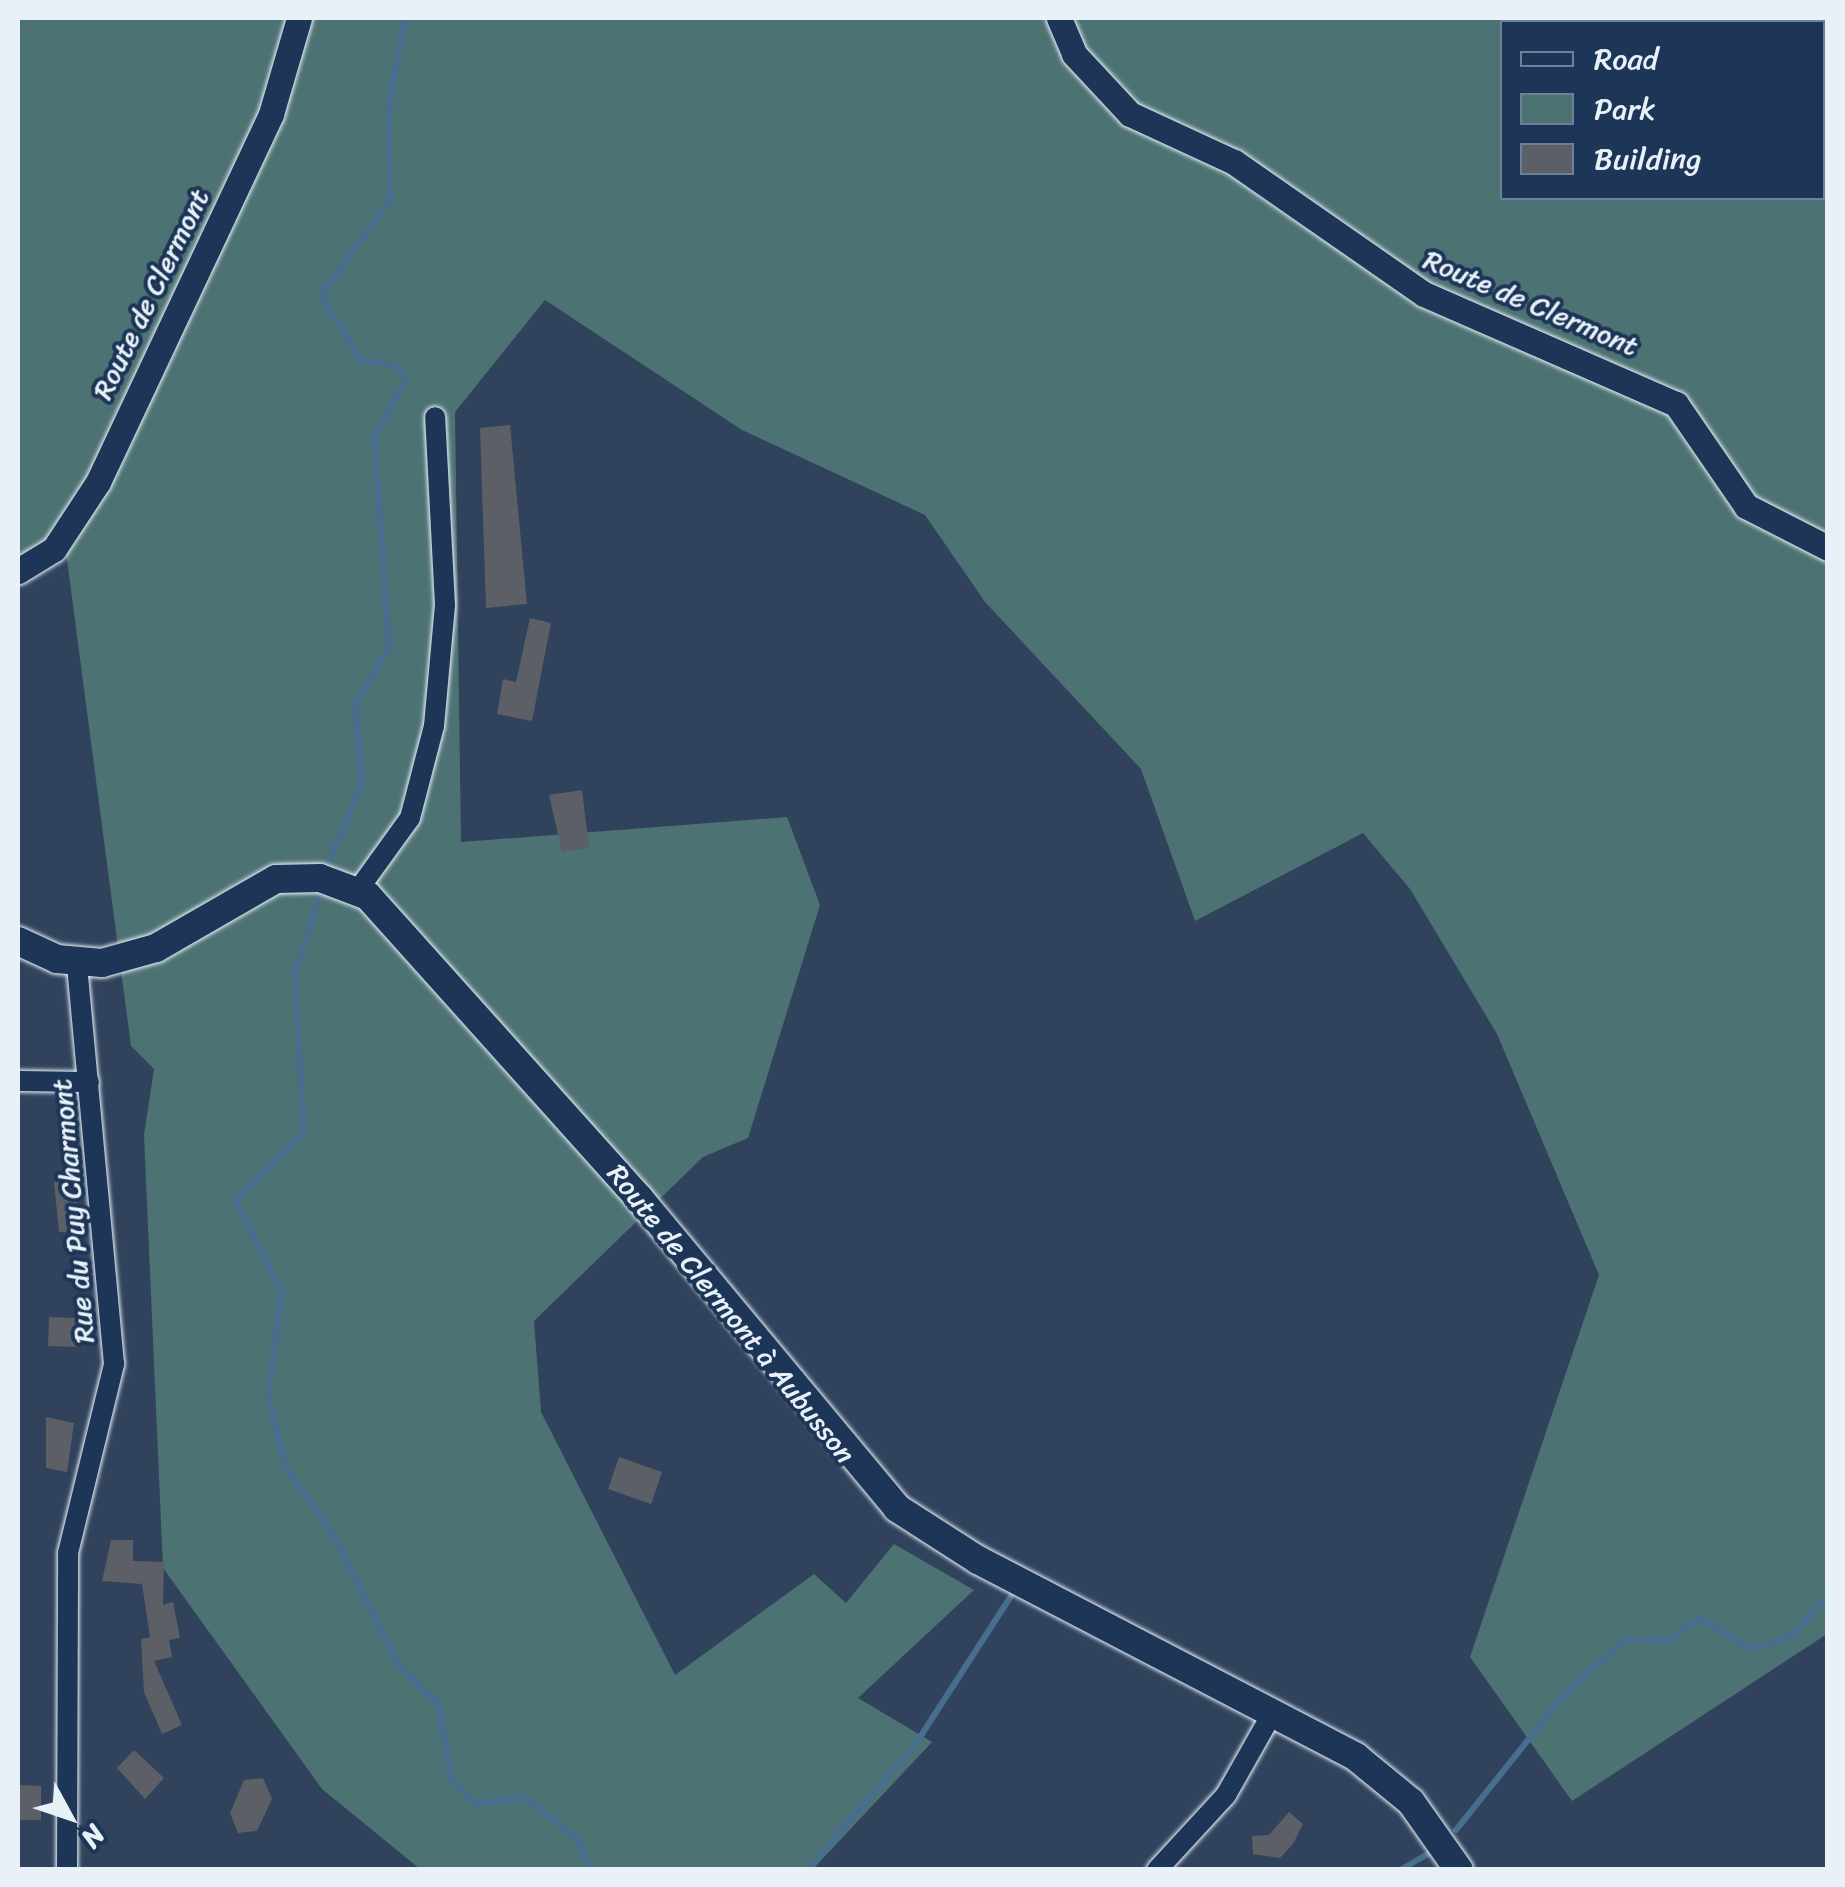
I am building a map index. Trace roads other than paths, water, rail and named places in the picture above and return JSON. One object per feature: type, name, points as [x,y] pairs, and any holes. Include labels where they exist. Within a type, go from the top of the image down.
[{"type":"main road","points":[[18,941],[77,962],[141,954],[276,880],[358,890]]},
{"type":"main road","name":"Route de Clermont à Aubusson","points":[[358,890],[416,942],[897,1508],[962,1551],[1273,1712],[1394,1785],[1459,1870]]},
{"type":"street","name":"Route de Clermont","points":[[18,571],[54,549],[98,482],[271,114],[300,18]]},
{"type":"street","name":"Route de Clermont","points":[[1059,18],[1074,54],[1130,114],[1234,162],[1424,294],[1676,404],[1746,506],[1828,548]]},
{"type":"street","points":[[358,890],[410,818],[431,743],[445,605],[436,417]]},
{"type":"street","name":"Rue du Puy Charmont","points":[[67,1870],[68,1553],[114,1364],[77,962]]},
{"type":"street","points":[[18,1082],[89,1082]]},
{"type":"street","points":[[1158,1870],[1226,1795],[1273,1712]]},
{"type":"waterway","points":[[325,871],[362,784],[355,704],[389,648],[374,436],[406,380],[399,367],[360,359],[321,295],[390,201],[389,106],[405,18]]},
{"type":"waterway","points":[[322,888],[295,973],[304,1132],[236,1201],[282,1293],[268,1396],[286,1468],[333,1534],[400,1666],[438,1704],[452,1780],[476,1804],[520,1797],[538,1807],[577,1839],[591,1870]]},
{"type":"waterway","points":[[807,1870],[915,1745],[1017,1587]]},
{"type":"waterway","points":[[1456,1830],[1564,1695],[1626,1639],[1667,1641],[1699,1618],[1747,1647],[1767,1646],[1792,1635],[1828,1596]]},
{"type":"waterway","points":[[1400,1870],[1433,1851]]}]
